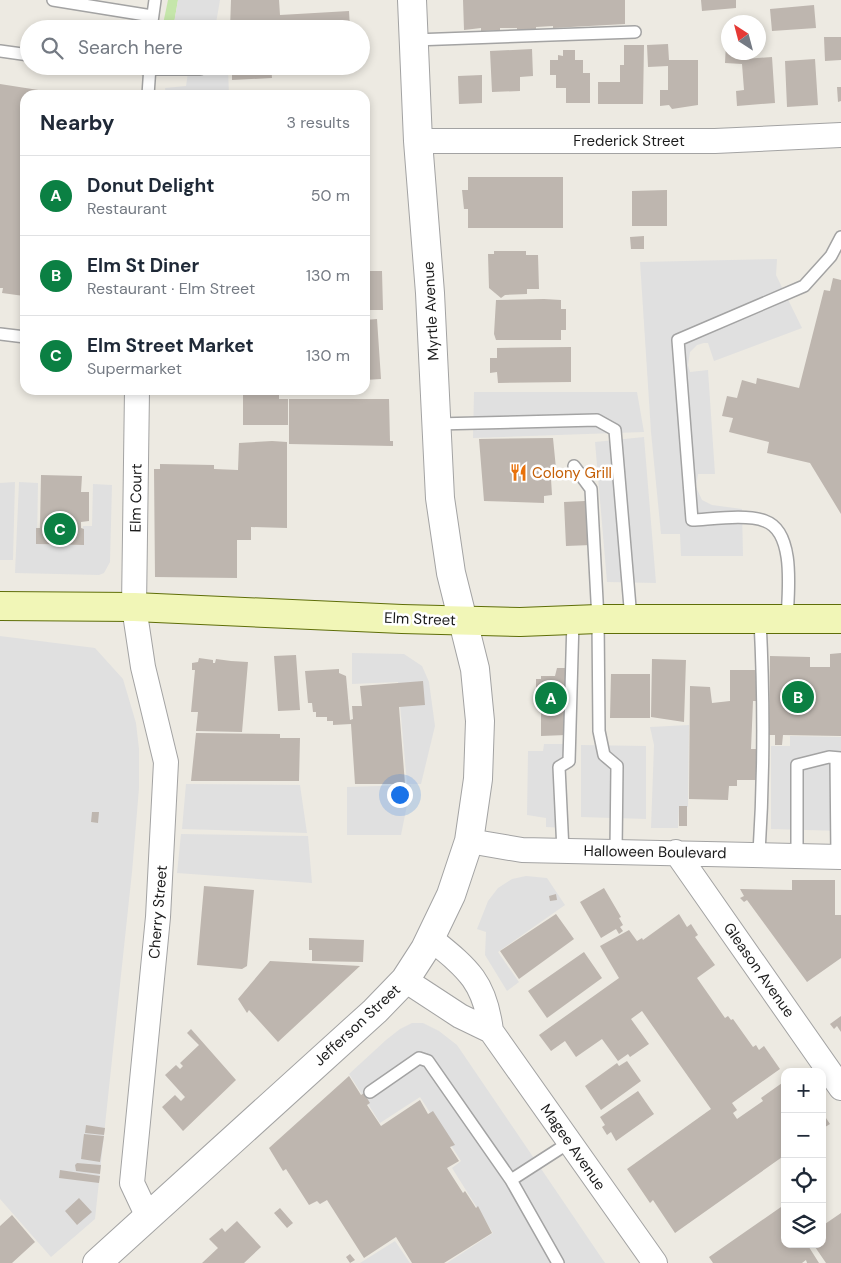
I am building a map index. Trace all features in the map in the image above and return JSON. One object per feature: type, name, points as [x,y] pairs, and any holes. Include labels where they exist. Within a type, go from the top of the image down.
[{"type":"main road","name":"Elm Street","points":[[0,606],[134,607],[463,621],[841,619]]},
{"type":"street","name":"Myrtle Avenue","points":[[412,0],[418,141],[430,293],[440,498],[452,573],[463,621]]},
{"type":"street","name":"Frederick Street","points":[[418,141],[715,141],[841,135]]},
{"type":"street","name":"Elm Court","points":[[134,607],[137,395]]},
{"type":"street","name":"Cherry Street","points":[[134,607],[143,667],[166,762],[158,917],[132,1183],[148,1217]]},
{"type":"street","name":"Jefferson Street","points":[[97,1263],[375,1011],[405,980],[430,938],[451,895],[470,841],[478,779],[480,721],[475,669],[463,621]]},
{"type":"street","name":"Halloween Boulevard","points":[[470,841],[522,850],[839,856]]},
{"type":"street","name":"Gleason Avenue","points":[[676,852],[841,1088]]},
{"type":"street","name":"Magee Avenue","points":[[430,938],[464,965],[480,988],[488,1009],[491,1031],[655,1263]]},
{"type":"street","name":"Magee Avenue","points":[[405,980],[460,1016],[491,1031]]},
{"type":"lane","points":[[53,0],[152,16]]},
{"type":"lane","points":[[152,20],[155,0]]},
{"type":"lane","points":[[414,40],[635,32]]},
{"type":"lane","points":[[0,51],[20,54]]},
{"type":"lane","points":[[148,90],[149,75]]},
{"type":"lane","points":[[787,620],[786,544],[779,530],[766,521],[751,519],[692,520],[678,340],[804,286],[831,256],[841,237]]},
{"type":"lane","points":[[0,334],[20,336]]},
{"type":"lane","points":[[436,424],[597,420],[615,430],[631,619]]},
{"type":"lane","points":[[563,851],[559,767],[569,760],[586,620],[590,489],[574,466]]},
{"type":"lane","points":[[586,620],[599,731],[604,755],[617,766],[616,851]]},
{"type":"lane","points":[[759,853],[763,786],[763,679],[760,620]]},
{"type":"lane","points":[[798,854],[798,765],[829,758],[839,758],[839,856]]},
{"type":"lane","points":[[370,1092],[419,1058],[428,1061],[511,1180],[558,1263]]},
{"type":"lane","points":[[511,1180],[570,1142]]},
{"type":"green space","points":[[168,0],[178,0],[175,20],[164,20]]},
{"type":"shaded area","points":[[178,0],[220,0],[217,20],[175,20]]},
{"type":"shaded area","points":[[188,75],[228,75],[229,90],[165,90],[165,88],[186,86]]},
{"type":"shaded area","points":[[777,259],[776,275],[802,328],[714,361],[708,343],[697,345],[690,352],[688,365],[690,372],[708,370],[715,474],[698,474],[696,487],[702,500],[712,505],[742,509],[743,556],[681,556],[680,534],[661,534],[651,432],[640,262]]},
{"type":"shaded area","points":[[474,392],[637,392],[644,432],[473,438]]},
{"type":"shaded area","points":[[644,437],[656,583],[607,582],[595,442]]},
{"type":"shaded area","points":[[15,482],[13,560],[0,560],[0,483]]},
{"type":"shaded area","points":[[19,482],[38,483],[37,544],[82,545],[83,526],[92,526],[93,484],[112,485],[110,562],[104,573],[99,575],[15,573]]},
{"type":"shaded area","points":[[0,636],[95,648],[123,679],[136,723],[139,749],[139,788],[132,872],[95,1219],[51,1257],[0,1199]]},
{"type":"shaded area","points":[[352,653],[404,654],[422,666],[429,682],[435,726],[421,784],[407,784],[398,682],[352,684]]},
{"type":"shaded area","points":[[689,725],[688,807],[679,806],[678,828],[651,828],[654,745],[650,727]]},
{"type":"shaded area","points":[[790,736],[841,737],[841,831],[771,829],[771,746],[790,746]]},
{"type":"shaded area","points":[[544,744],[565,744],[565,828],[546,827],[546,818],[527,815],[528,751],[543,751]]},
{"type":"shaded area","points":[[581,745],[646,746],[646,819],[581,817]]},
{"type":"shaded area","points":[[186,784],[300,785],[307,833],[182,829]]},
{"type":"shaded area","points":[[411,785],[401,835],[347,835],[347,787]]},
{"type":"shaded area","points":[[181,834],[308,836],[312,883],[177,873]]},
{"type":"shaded area","points":[[526,876],[547,878],[565,905],[498,952],[519,982],[507,991],[485,955],[486,932],[477,929],[488,901],[498,888],[512,879]]},
{"type":"shaded area","points":[[412,1023],[423,1023],[439,1031],[457,1045],[605,1263],[447,1263],[493,1233],[452,1168],[461,1161],[420,1097],[380,1123],[349,1074],[386,1040],[400,1029]]},
{"type":"shaded area","points":[[395,1241],[410,1263],[360,1263]]},
{"type":"building","points":[[231,0],[279,0],[280,15],[349,11],[350,20],[230,20]]},
{"type":"building","points":[[463,0],[625,0],[625,24],[553,28],[553,26],[517,30],[517,28],[500,28],[500,30],[481,31],[481,28],[464,30]]},
{"type":"building","points":[[701,0],[736,0],[736,8],[702,11]]},
{"type":"building","points":[[814,5],[816,28],[772,31],[770,9]]},
{"type":"building","points":[[824,37],[841,37],[841,60],[825,61]]},
{"type":"building","points":[[668,44],[669,60],[698,60],[698,105],[672,109],[669,105],[660,106],[660,90],[668,90],[668,66],[648,67],[647,45]]},
{"type":"building","points":[[624,45],[644,45],[643,104],[598,104],[598,82],[620,82],[620,65],[624,65]]},
{"type":"building","points":[[532,49],[533,76],[520,77],[520,91],[492,92],[490,51]]},
{"type":"building","points":[[563,50],[575,50],[575,60],[583,60],[583,73],[590,73],[590,103],[566,103],[566,88],[556,88],[556,75],[550,75],[550,60],[558,60],[558,55],[563,56]]},
{"type":"building","points":[[766,57],[772,57],[775,103],[737,106],[736,91],[744,90],[742,64],[725,63],[725,60],[766,60]]},
{"type":"building","points":[[815,59],[818,105],[787,107],[785,61]]},
{"type":"building","points":[[232,75],[272,75],[272,78],[232,80]]},
{"type":"building","points":[[482,75],[482,103],[459,104],[458,76]]},
{"type":"building","points":[[0,84],[38,90],[20,90],[20,295],[2,293],[3,288],[0,288]]},
{"type":"building","points":[[837,87],[841,87],[841,101],[838,102]]},
{"type":"building","points":[[468,177],[563,177],[563,228],[468,228],[468,209],[464,209],[462,190],[468,190]]},
{"type":"building","points":[[667,190],[667,226],[632,226],[632,191]]},
{"type":"building","points":[[644,236],[644,249],[631,249],[630,237]]},
{"type":"building","points":[[494,251],[526,251],[526,255],[538,255],[539,289],[527,289],[527,294],[505,295],[501,298],[489,288],[488,254],[494,254]]},
{"type":"building","points":[[370,271],[382,271],[383,310],[370,310]]},
{"type":"building","points":[[833,278],[841,280],[841,514],[810,463],[767,453],[769,442],[729,432],[733,418],[722,416],[727,396],[737,398],[742,380],[756,384],[757,378],[799,388],[824,290],[830,291]]},
{"type":"building","points":[[496,300],[561,300],[561,309],[566,309],[566,330],[561,330],[561,340],[496,340],[494,334]]},
{"type":"building","points":[[377,319],[381,379],[370,380],[370,320]]},
{"type":"building","points":[[571,347],[571,382],[498,383],[497,372],[490,373],[490,358],[497,358],[497,348]]},
{"type":"building","points":[[243,395],[279,395],[279,399],[288,399],[288,425],[243,425]]},
{"type":"building","points":[[289,399],[389,399],[390,441],[393,441],[393,446],[289,444]]},
{"type":"building","points":[[553,438],[557,479],[551,479],[552,495],[544,496],[544,503],[484,501],[479,439]]},
{"type":"building","points":[[287,442],[287,528],[251,527],[251,540],[237,540],[237,578],[155,577],[154,469],[160,469],[160,464],[214,465],[214,469],[238,470],[239,443]]},
{"type":"building","points":[[41,475],[82,476],[81,492],[89,492],[89,521],[81,522],[81,528],[84,529],[84,545],[36,544],[36,528],[40,528]]},
{"type":"building","points":[[585,501],[589,504],[591,545],[566,546],[564,502]]},
{"type":"building","points":[[841,653],[841,736],[783,735],[782,745],[775,745],[775,735],[769,735],[770,656],[810,657],[810,667],[830,667],[830,654]]},
{"type":"building","points":[[296,655],[300,710],[278,711],[274,656]]},
{"type":"building","points":[[199,658],[213,660],[213,663],[215,663],[216,659],[248,662],[242,732],[196,731],[198,712],[191,712],[195,670],[192,670],[192,663],[198,662]]},
{"type":"building","points":[[652,659],[686,660],[684,722],[651,717]]},
{"type":"building","points":[[557,668],[566,668],[566,735],[541,736],[541,691],[536,691],[536,679],[541,679],[541,676],[555,676]]},
{"type":"building","points":[[339,669],[339,673],[346,676],[350,720],[353,719],[352,706],[362,706],[360,686],[423,681],[425,705],[399,707],[405,784],[355,784],[351,724],[333,725],[333,721],[327,721],[327,717],[316,717],[316,712],[313,712],[312,703],[308,703],[305,671]]},
{"type":"building","points":[[730,670],[757,670],[756,701],[753,701],[751,749],[758,749],[758,780],[737,780],[737,786],[729,786],[728,800],[689,799],[690,686],[710,687],[712,703],[730,701]]},
{"type":"building","points":[[611,674],[650,674],[650,718],[610,718]]},
{"type":"building","points":[[196,733],[280,734],[280,738],[300,738],[299,781],[191,781]]},
{"type":"building","points":[[679,806],[687,806],[687,826],[679,826]]},
{"type":"building","points":[[92,812],[99,812],[98,823],[91,822]]},
{"type":"building","points":[[792,880],[835,880],[835,915],[841,915],[841,958],[807,982],[747,900],[744,902],[740,898],[744,896],[740,889],[792,890]]},
{"type":"building","points":[[204,886],[254,890],[247,966],[242,969],[197,965]]},
{"type":"building","points":[[604,888],[621,917],[619,918],[623,925],[620,927],[623,931],[619,934],[616,929],[601,938],[580,902]]},
{"type":"building","points":[[556,894],[557,900],[550,901],[549,896]]},
{"type":"building","points":[[556,914],[574,939],[519,979],[500,951]]},
{"type":"building","points":[[679,914],[687,927],[691,924],[698,935],[695,937],[715,965],[697,978],[725,1018],[728,1016],[731,1020],[733,1019],[753,1047],[756,1045],[759,1050],[764,1046],[780,1069],[732,1103],[737,1110],[733,1113],[737,1119],[763,1101],[761,1098],[781,1084],[781,1158],[675,1233],[653,1200],[650,1203],[627,1169],[711,1109],[642,1011],[631,1019],[649,1044],[630,1057],[628,1054],[618,1061],[602,1039],[576,1057],[565,1041],[551,1051],[539,1035],[619,978],[600,946],[629,930],[637,941],[642,938],[643,940]]},
{"type":"building","points":[[309,938],[364,940],[363,962],[312,961],[312,950],[309,950]]},
{"type":"building","points":[[584,952],[602,978],[547,1018],[528,991]]},
{"type":"building","points":[[270,961],[360,966],[278,1042],[249,1010],[247,1013],[238,999]]},
{"type":"building","points":[[841,1016],[841,1032],[837,1026],[834,1029],[830,1024]]},
{"type":"building","points":[[191,1029],[236,1080],[183,1131],[162,1107],[175,1095],[181,1101],[185,1097],[165,1075],[176,1065],[180,1069],[183,1066],[180,1063],[199,1045],[187,1033]]},
{"type":"building","points":[[627,1061],[641,1081],[601,1110],[585,1086],[617,1063],[619,1066]]},
{"type":"building","points":[[349,1076],[361,1095],[364,1093],[370,1103],[367,1105],[381,1126],[420,1100],[428,1114],[433,1111],[455,1145],[450,1147],[459,1161],[447,1168],[463,1193],[465,1191],[476,1208],[478,1206],[492,1233],[444,1263],[412,1263],[396,1237],[364,1258],[327,1200],[320,1204],[317,1201],[309,1205],[286,1169],[283,1171],[269,1148]]},
{"type":"building","points":[[638,1091],[654,1114],[616,1141],[611,1132],[607,1135],[602,1127],[605,1125],[600,1117]]},
{"type":"building","points":[[826,1118],[830,1124],[826,1126]]},
{"type":"building","points":[[86,1125],[105,1128],[104,1135],[85,1133]]},
{"type":"building","points":[[84,1134],[104,1136],[100,1162],[81,1159]]},
{"type":"building","points":[[77,1163],[101,1165],[100,1174],[76,1171],[75,1165]]},
{"type":"building","points":[[60,1170],[100,1176],[99,1183],[59,1178]]},
{"type":"building","points":[[79,1198],[92,1212],[77,1225],[65,1211]]},
{"type":"building","points":[[781,1207],[781,1248],[810,1248],[819,1263],[807,1263],[806,1260],[802,1263],[713,1263],[709,1257]]},
{"type":"building","points":[[280,1208],[293,1223],[287,1228],[274,1213]]},
{"type":"building","points":[[841,1213],[841,1263],[826,1263],[816,1248],[826,1248],[826,1223]]},
{"type":"building","points":[[12,1215],[35,1242],[12,1263],[0,1263],[0,1226]]},
{"type":"building","points":[[237,1221],[261,1247],[244,1263],[202,1263],[218,1248],[209,1239],[222,1228],[225,1232]]},
{"type":"building","points":[[350,1254],[355,1260],[350,1263],[346,1257]]},
{"type":"place","name":"Colony Grill","points":[[518,473]]},
{"type":"place","name":"Elm Street Market","points":[[60,529]]},
{"type":"place","name":"Elm St Diner","points":[[798,697]]},
{"type":"place","name":"Donut Delight","points":[[551,698]]}]
